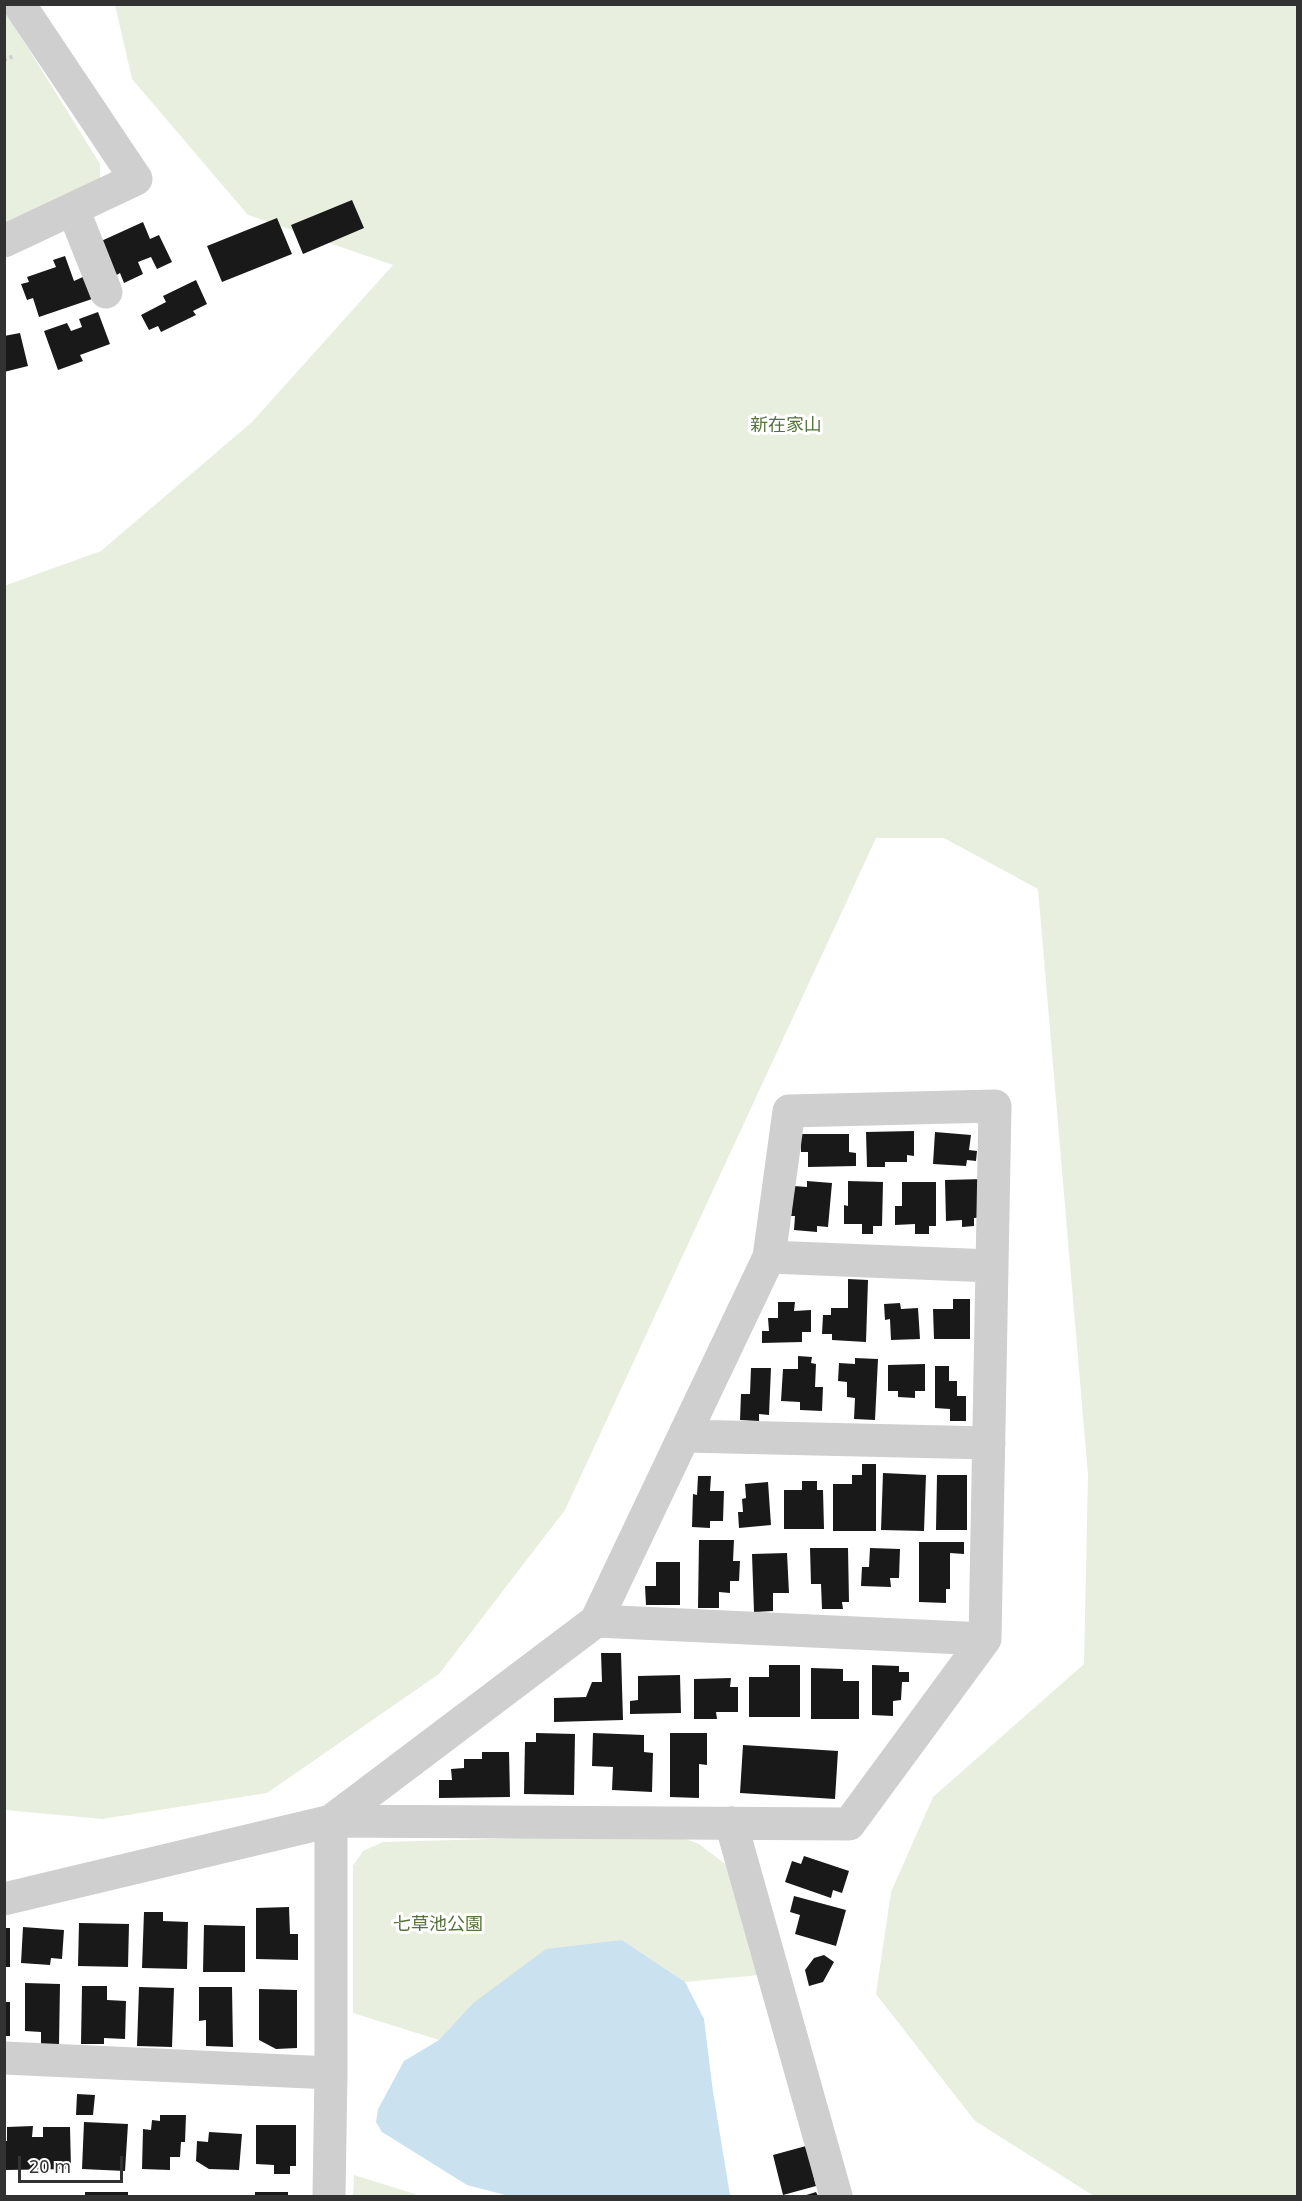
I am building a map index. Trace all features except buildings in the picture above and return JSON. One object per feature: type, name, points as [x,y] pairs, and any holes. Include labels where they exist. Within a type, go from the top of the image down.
[{"type":"street","points":[[4,241],[136,179],[19,4]]},
{"type":"street","points":[[73,209],[106,292]]},
{"type":"street","points":[[4,1899],[331,1821],[849,1824],[985,1639],[995,1106],[789,1111],[769,1257],[596,1621],[331,1821]]},
{"type":"street","points":[[769,1257],[992,1266]]},
{"type":"street","points":[[685,1436],[988,1443]]},
{"type":"street","points":[[596,1621],[985,1639]]},
{"type":"street","points":[[329,2196],[331,1821]]},
{"type":"street","points":[[731,1823],[836,2196]]},
{"type":"street","points":[[4,2058],[331,2073]]},
{"type":"green space","name":"新在家山","points":[[115,5],[1297,5],[1297,2196],[1094,2196],[975,2121],[876,1994],[891,1892],[933,1797],[1084,1664],[1088,1475],[1038,889],[944,838],[876,838],[565,1510],[439,1674],[267,1793],[102,1819],[5,1810],[4,586],[101,551],[252,422],[393,265],[248,215],[132,79]]},
{"type":"green space","points":[[4,9],[100,164],[100,185],[4,229]]},
{"type":"green space","name":"七草池公園","points":[[672,1834],[699,1844],[734,1871],[760,1975],[685,1982],[622,1940],[472,2004],[439,2040],[353,2013],[353,1866],[363,1851],[383,1842]]},
{"type":"green space","points":[[354,2175],[421,2196],[353,2196]]},
{"type":"water","points":[[622,1940],[685,1982],[704,2019],[730,2195],[509,2196],[467,2185],[382,2132],[376,2122],[378,2109],[404,2061],[439,2040],[472,2004],[546,1949]]}]
